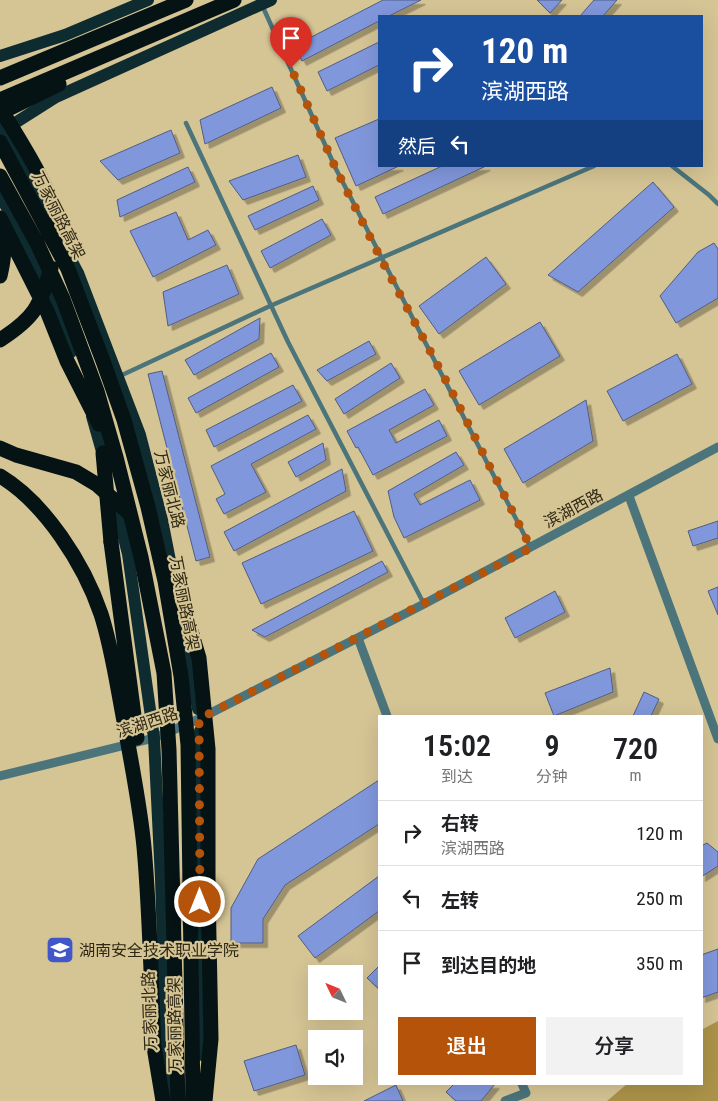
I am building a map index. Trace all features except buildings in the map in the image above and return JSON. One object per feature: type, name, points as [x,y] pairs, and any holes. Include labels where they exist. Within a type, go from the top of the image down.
[{"type":"highway","points":[[0,100],[234,0]]},
{"type":"highway","points":[[0,78],[181,2]]},
{"type":"highway","points":[[0,67],[89,40]]},
{"type":"highway","points":[[0,113],[128,46]]},
{"type":"highway","points":[[0,108],[41,178],[51,200],[57,223],[54,260],[45,290],[34,312],[22,326],[0,340]]},
{"type":"highway","name":"万家丽路高架","points":[[1,132],[68,268],[103,362],[124,420],[148,507],[165,581],[181,676],[188,745],[193,1101]]},
{"type":"highway","name":"万家丽路高架","points":[[0,176],[38,243],[63,299],[97,391],[109,455],[141,557],[164,673],[169,750],[178,1101]]},
{"type":"highway","points":[[0,218],[47,312],[109,455],[111,542],[141,772],[154,1047],[163,1101]]},
{"type":"highway","points":[[0,227],[3,235],[5,257],[0,276]]},
{"type":"highway","points":[[0,448],[76,472],[96,484],[122,505],[147,530],[179,591],[188,616],[199,658],[208,750],[211,1040],[205,1101]]},
{"type":"highway","points":[[0,476],[37,506],[58,532],[82,572],[100,613],[119,692],[144,847]]},
{"type":"main road","points":[[0,56],[65,35],[148,0]]},
{"type":"main road","points":[[1,132],[56,97],[267,2]]},
{"type":"main road","name":"万家丽北路","points":[[1,132],[78,273],[140,435],[162,520],[186,640],[199,719],[200,902],[205,1101]]},
{"type":"main road","name":"万家丽北路","points":[[0,195],[43,274],[109,455],[128,554],[154,738],[161,879],[168,1101]]},
{"type":"street","name":"滨湖西路","points":[[0,776],[154,738],[199,719],[531,548],[718,447]]},
{"type":"street","points":[[628,496],[718,739]]},
{"type":"street","points":[[358,638],[387,715]]},
{"type":"street","points":[[505,1101],[526,1093],[522,1085]]},
{"type":"lane","points":[[267,2],[336,169],[531,548]]},
{"type":"lane","points":[[186,123],[270,306],[424,604]]},
{"type":"lane","points":[[119,376],[270,306],[592,167]]},
{"type":"lane","points":[[673,167],[710,195],[718,204]]},
{"type":"shaded area","points":[[718,1021],[718,1101],[607,1101],[626,1085],[703,1085],[703,1029]]},
{"type":"place","name":"湖南安全技术职业学院","points":[[60,950]]},
{"type":"route","points":[[200,902],[199,719],[531,548],[452,392],[381,259],[336,169],[291,68]]}]
